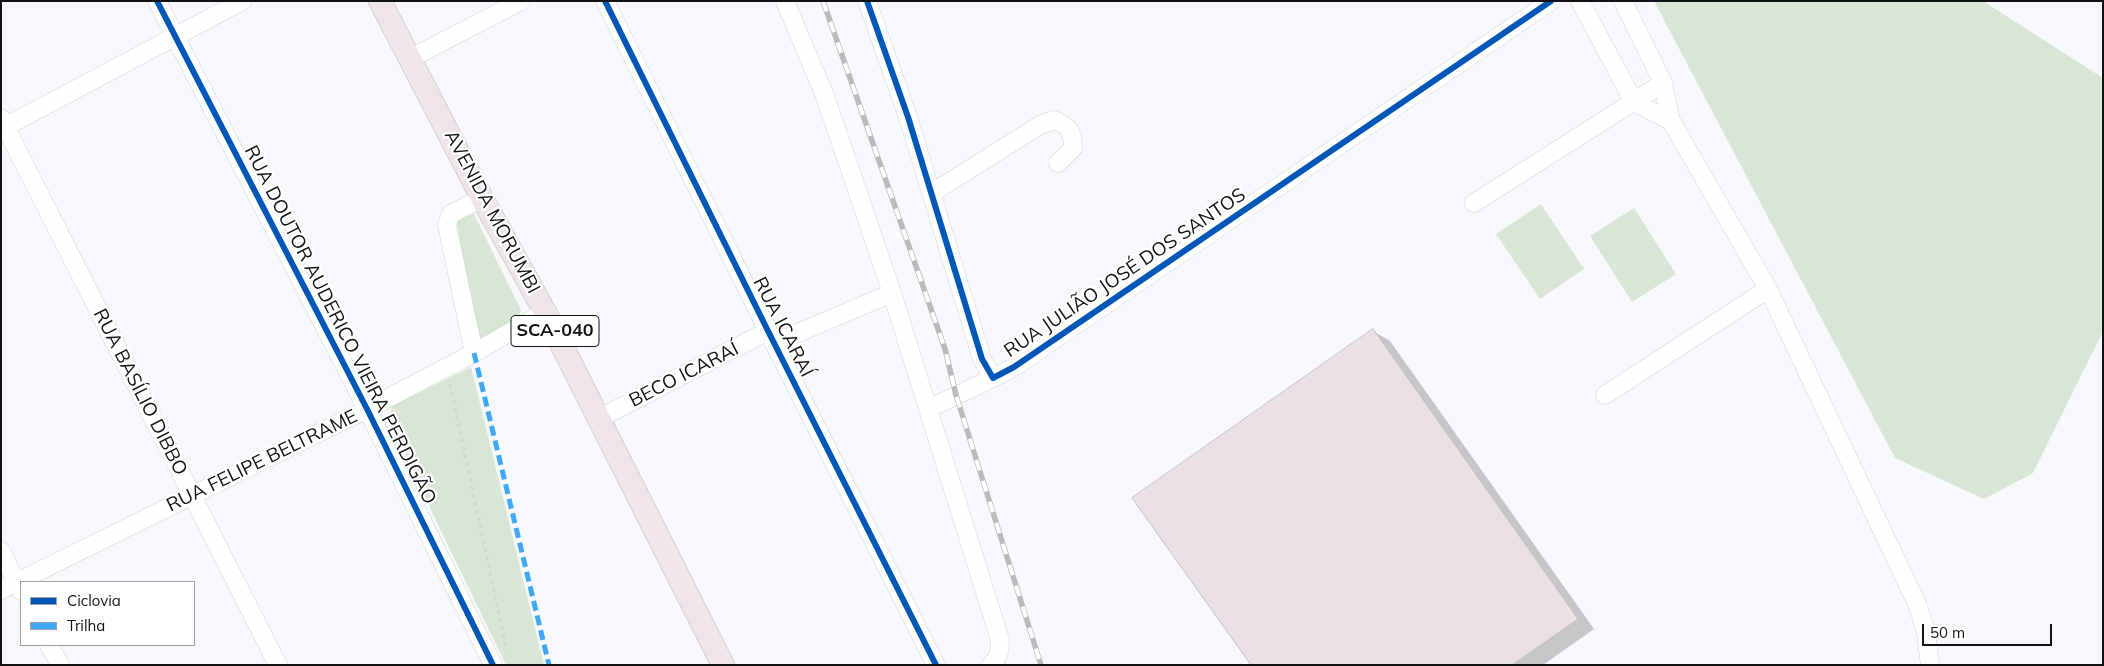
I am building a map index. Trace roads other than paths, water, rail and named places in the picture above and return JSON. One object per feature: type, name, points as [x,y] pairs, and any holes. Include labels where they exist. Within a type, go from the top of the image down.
[{"type":"main road","name":"AVENIDA MORUMBI","points":[[380,1],[482,198],[545,312],[600,418],[723,665]]},
{"type":"street","name":"RUA DOUTOR AUDERICO VIEIRA PERDIGÃO","points":[[157,1],[367,409],[500,660]]},
{"type":"street","points":[[3,125],[242,1]]},
{"type":"street","points":[[411,58],[521,1]]},
{"type":"street","name":"RUA ICARAÍ","points":[[605,1],[936,665]]},
{"type":"street","points":[[785,1],[825,96],[892,293],[1000,640],[995,658]]},
{"type":"street","name":"RUA JULIÃO JOSÉ DOS SANTOS","points":[[867,1],[879,29],[932,193],[982,359],[993,378],[1030,356],[1551,1]]},
{"type":"street","points":[[1580,1],[1634,102],[1671,121]]},
{"type":"street","points":[[1623,1],[1663,83],[1671,121],[1768,289],[1918,606],[1926,632],[1930,665]]},
{"type":"street","points":[[1474,204],[1663,83]]},
{"type":"street","points":[[932,193],[1040,125],[1054,120],[1066,125],[1073,138],[1073,148],[1058,163]]},
{"type":"street","name":"RUA BASÍLIO DIBBO","points":[[3,125],[278,665]]},
{"type":"street","points":[[474,353],[447,225],[451,214],[482,198]]},
{"type":"street","points":[[1605,395],[1768,289]]},
{"type":"street","name":"BECO ICARAÍ","points":[[600,418],[771,337],[892,293]]},
{"type":"street","name":"RUA FELIPE BELTRAME","points":[[27,581],[367,409],[474,353],[545,312]]},
{"type":"street","points":[[928,409],[993,378]]},
{"type":"street","points":[[1,551],[13,588]]},
{"type":"street","points":[[50,646],[60,665]]},
{"type":"railway","points":[[823,1],[945,349],[956,395],[1041,665]]}]
